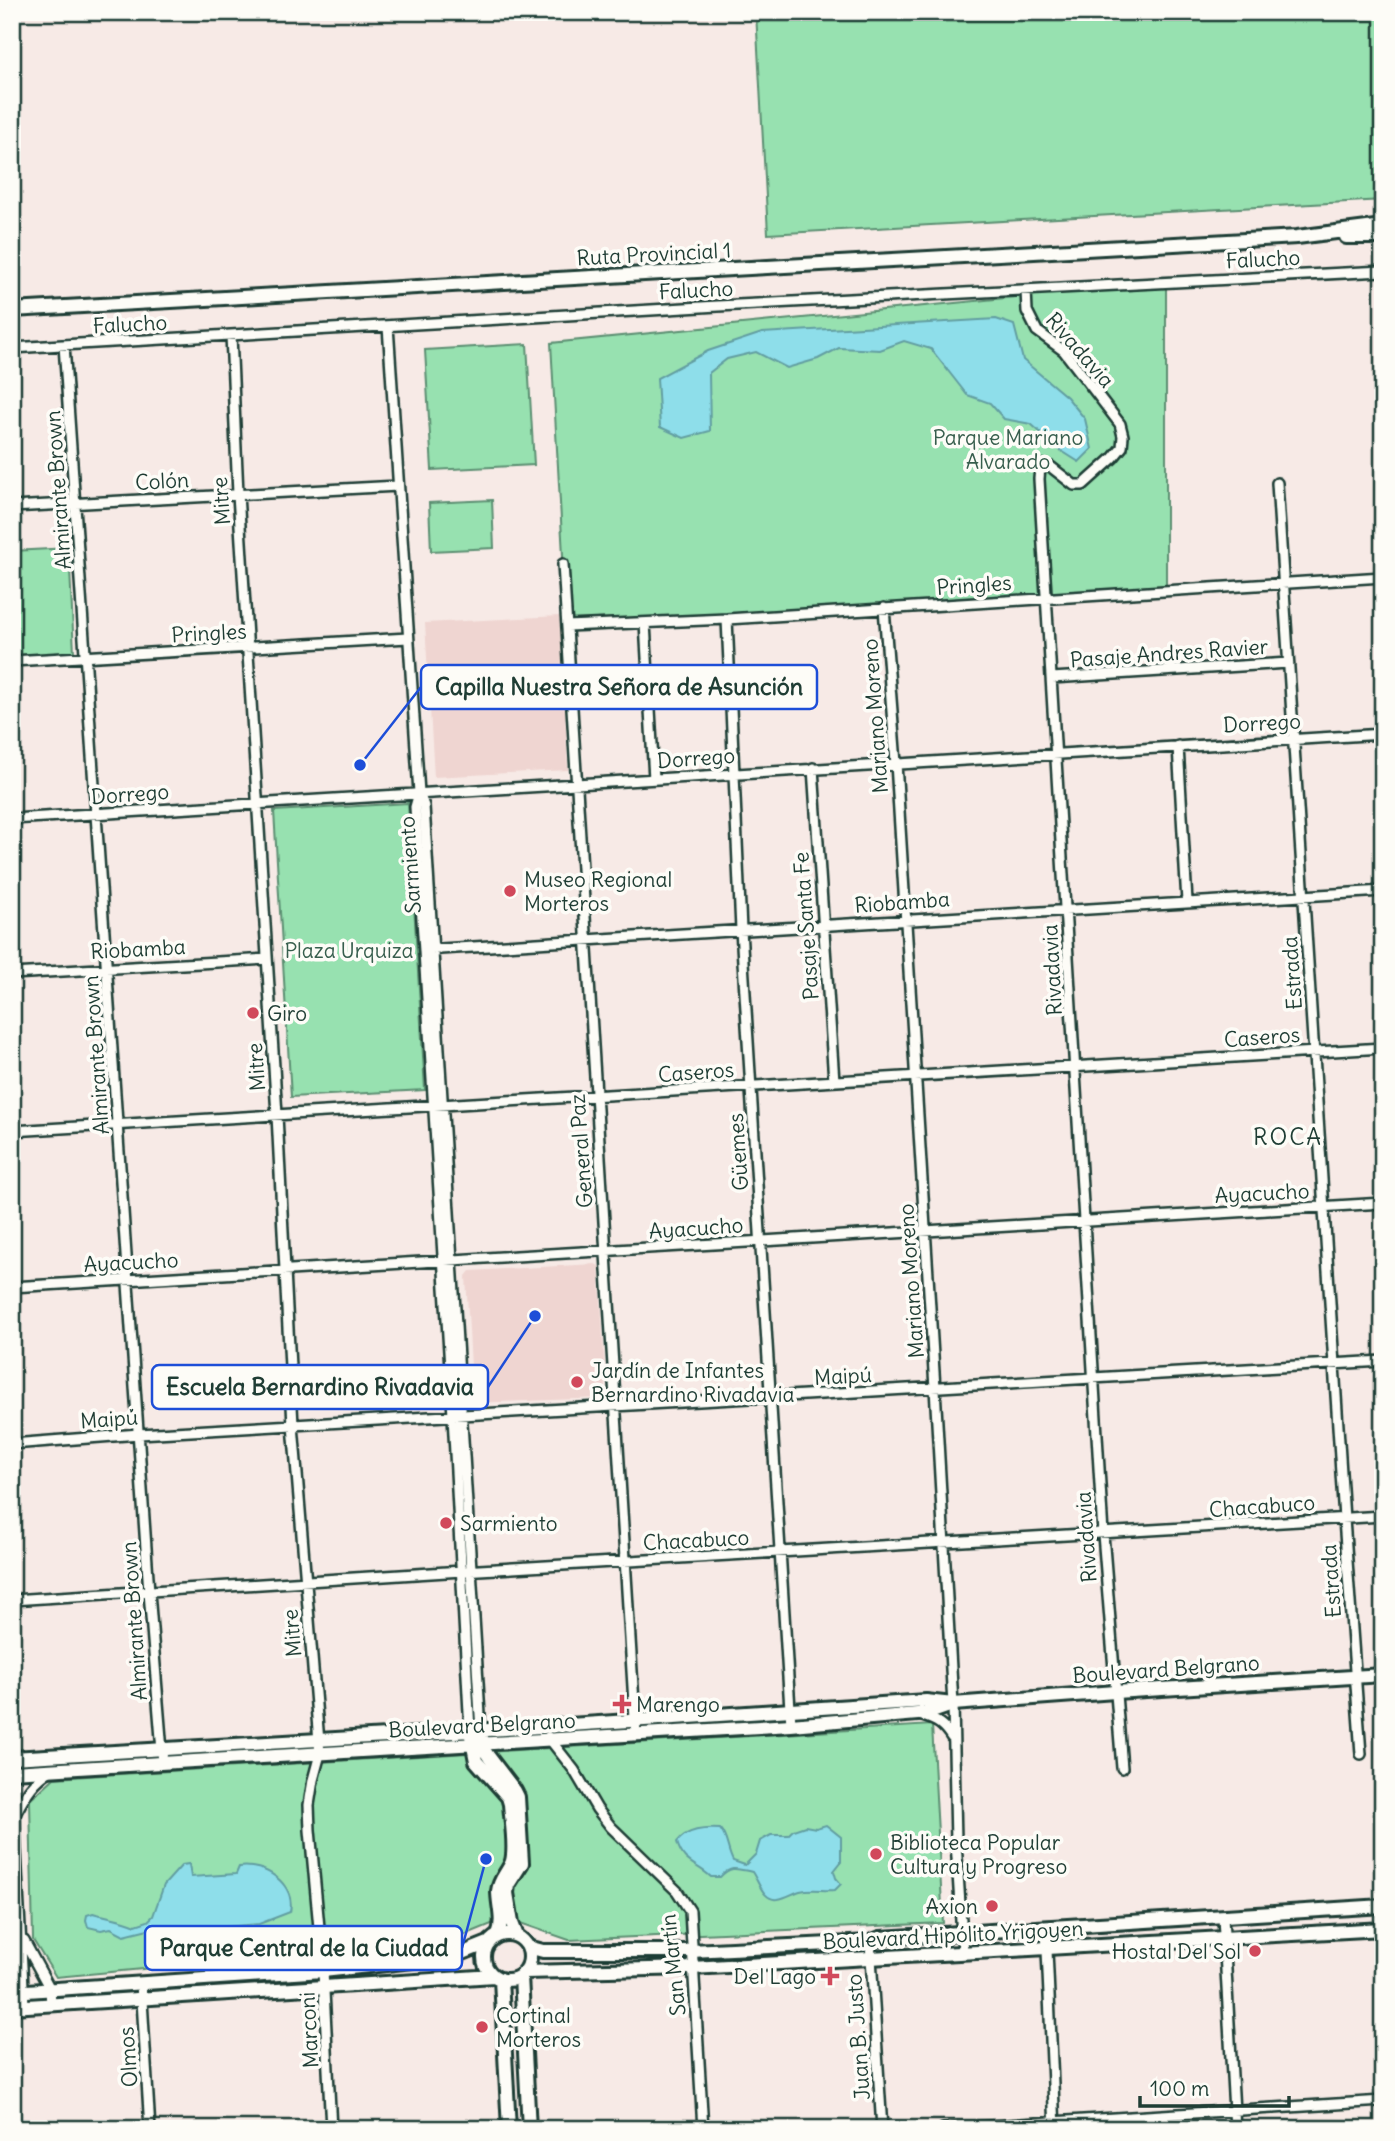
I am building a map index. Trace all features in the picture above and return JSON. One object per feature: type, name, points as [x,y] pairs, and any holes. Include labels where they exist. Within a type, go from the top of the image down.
[{"type":"street","name":"Ruta Provincial 1","points":[[12,310],[1297,236],[1383,226]]},
{"type":"street","name":"Ruta Provincial 1","points":[[1297,236],[1383,237]]},
{"type":"street","name":"Falucho","points":[[12,348],[718,306],[1383,271]]},
{"type":"street","name":"Rivadavia","points":[[1026,290],[1027,311],[1032,324],[1037,331],[1064,351],[1120,424],[1123,436],[1122,447],[1083,485],[1074,485],[1052,467],[1040,467],[1103,1534],[1122,1768]]},
{"type":"street","name":"Sarmiento","points":[[388,326],[419,793],[424,806],[428,950],[476,1737]]},
{"type":"street","name":"Mitre","points":[[230,335],[293,1425],[320,1754]]},
{"type":"street","name":"Almirante Brown","points":[[64,345],[162,1757]]},
{"type":"street","name":"Estrada","points":[[1277,482],[1344,1519],[1362,1754]]},
{"type":"street","name":"Colón","points":[[12,507],[398,486]]},
{"type":"street","name":"General Paz","points":[[564,564],[636,1735]]},
{"type":"street","name":"Pringles","points":[[567,626],[727,619],[1383,577]]},
{"type":"street","name":"Mariano Moreno","points":[[884,608],[935,1388],[953,1704],[963,1952]]},
{"type":"street","name":"Güemes","points":[[727,619],[741,930],[791,1725]]},
{"type":"street","points":[[645,623],[654,779]]},
{"type":"street","name":"Pringles","points":[[12,661],[408,638]]},
{"type":"street","name":"Pasaje Andres Ravier","points":[[1052,678],[1288,663]]},
{"type":"street","name":"Dorrego","points":[[12,818],[1383,734]]},
{"type":"street","points":[[1178,746],[1187,902]]},
{"type":"street","name":"Pasaje Santa Fe","points":[[813,768],[834,1081]]},
{"type":"street","name":"Riobamba","points":[[428,950],[1383,891]]},
{"type":"street","name":"Riobamba","points":[[12,974],[267,959]]},
{"type":"street","name":"Caseros","points":[[12,1131],[1383,1048]]},
{"type":"street","name":"Ayacucho","points":[[12,1287],[1383,1203]]},
{"type":"street","name":"Maipú","points":[[12,1444],[139,1434],[1383,1361]]},
{"type":"street","name":"Chacabuco","points":[[12,1600],[1383,1517]]},
{"type":"street","name":"Boulevard Belgrano","points":[[12,1758],[320,1754],[476,1737],[540,1727],[926,1701],[953,1704],[1383,1675]]},
{"type":"street","name":"Boulevard Belgrano","points":[[12,1771],[319,1740],[476,1737],[551,1740],[791,1725],[929,1713],[953,1704]]},
{"type":"street","points":[[915,1714],[936,1720],[953,1739]]},
{"type":"street","name":"San Martín","points":[[540,1727],[574,1770],[611,1827],[677,1891],[690,1911],[703,2129]]},
{"type":"street","points":[[476,1737],[476,1761],[508,1797],[522,1863],[508,1885],[507,1893],[512,1923],[517,1936],[528,1947],[530,1960],[523,1974],[529,2129]]},
{"type":"street","name":"Marconi","points":[[320,1754],[309,1805],[323,1971],[331,2129]]},
{"type":"street","points":[[14,1812],[37,1778],[52,1769]]},
{"type":"street","points":[[12,1771],[21,1937],[18,2007],[324,1987],[498,1978],[508,1980],[523,1974]]},
{"type":"street","points":[[509,2129],[498,1978],[485,1965],[485,1950],[502,1920],[499,1884],[512,1863],[516,1833]]},
{"type":"street","name":"Boulevard Hipólito Yrigoyen","points":[[528,1947],[543,1951],[691,1951],[870,1942],[880,1938],[1383,1906]]},
{"type":"street","points":[[1223,1917],[1235,2129]]},
{"type":"street","points":[[1046,1928],[1055,2125]]},
{"type":"street","name":"Boulevard Hipólito Yrigoyen","points":[[523,1974],[871,1959],[1383,1929]]},
{"type":"street","points":[[18,1992],[323,1971],[440,1958],[463,1953],[505,1933],[517,1936]]},
{"type":"street","points":[[21,1937],[50,1989],[51,2005]]},
{"type":"street","name":"Juan B. Justo","points":[[870,1942],[882,2129]]},
{"type":"street","name":"Olmos","points":[[141,1984],[150,2129]]},
{"type":"street","points":[[943,2129],[1055,2125],[1383,2101]]},
{"type":"shaded area","points":[[560,616],[568,770],[434,777],[425,623]]},
{"type":"shaded area","points":[[595,1264],[599,1266],[606,1392],[603,1398],[473,1403],[466,1276],[470,1271]]},
{"type":"green space","points":[[756,12],[1383,12],[1383,200],[768,234]]},
{"type":"green space","name":"Parque Mariano Alvarado","points":[[1166,282],[1166,590],[567,626],[551,343]]},
{"type":"green space","points":[[527,344],[534,465],[432,470],[425,350]]},
{"type":"green space","points":[[492,500],[494,548],[431,551],[429,503]]},
{"type":"green space","points":[[69,548],[74,653],[17,656],[12,551]]},
{"type":"green space","name":"Plaza Urquiza","points":[[408,803],[425,1090],[291,1097],[274,811]]},
{"type":"green space","points":[[932,1725],[943,1923],[569,1940],[506,1918],[450,1941],[56,1977],[33,1940],[30,1800],[54,1778]]},
{"type":"water","points":[[996,319],[1014,325],[1023,360],[1067,397],[1085,419],[1092,449],[1079,462],[1060,450],[1031,424],[1004,419],[990,403],[967,395],[931,349],[904,341],[880,350],[839,348],[818,359],[787,368],[756,352],[727,359],[709,373],[710,431],[684,438],[660,427],[657,378],[708,351],[762,333]]},
{"type":"water","points":[[826,1825],[841,1837],[841,1862],[834,1871],[841,1884],[835,1890],[804,1890],[778,1899],[765,1894],[752,1872],[735,1869],[720,1877],[711,1877],[686,1859],[677,1842],[696,1830],[720,1829],[733,1861],[745,1865],[756,1854],[760,1841],[771,1835],[788,1835],[805,1826],[816,1828]]},
{"type":"water","points":[[189,1864],[191,1877],[236,1874],[239,1867],[258,1868],[268,1872],[283,1884],[288,1892],[290,1912],[259,1924],[215,1928],[193,1941],[148,1929],[124,1935],[111,1928],[101,1930],[88,1927],[87,1915],[93,1913],[136,1925],[148,1921],[153,1916],[164,1885],[182,1865]]},
{"type":"place","name":"Capilla Nuestra Señora de Asunción","points":[[360,765]]},
{"type":"place","name":"Museo Regional Morteros","points":[[510,891]]},
{"type":"place","name":"Giro","points":[[253,1013]]},
{"type":"place","name":"Escuela Bernardino Rivadavia","points":[[535,1316]]},
{"type":"place","name":"Jardín de Infantes Bernardino Rivadavia","points":[[577,1382]]},
{"type":"place","name":"Sarmiento","points":[[446,1523]]},
{"type":"place","name":"Marengo","points":[[622,1704]]},
{"type":"place","name":"Biblioteca Popular Cultura y Progreso","points":[[876,1854]]},
{"type":"place","name":"Parque Central de la Ciudad","points":[[486,1859]]},
{"type":"place","name":"Axion","points":[[992,1906]]},
{"type":"place","name":"Hostal Del Sol","points":[[1255,1951]]},
{"type":"place","name":"Del Lago","points":[[830,1976]]},
{"type":"place","name":"Cortinal Morteros","points":[[482,2027]]},
{"type":"district","name":"ROCA","points":[[1288,1136]]}]
